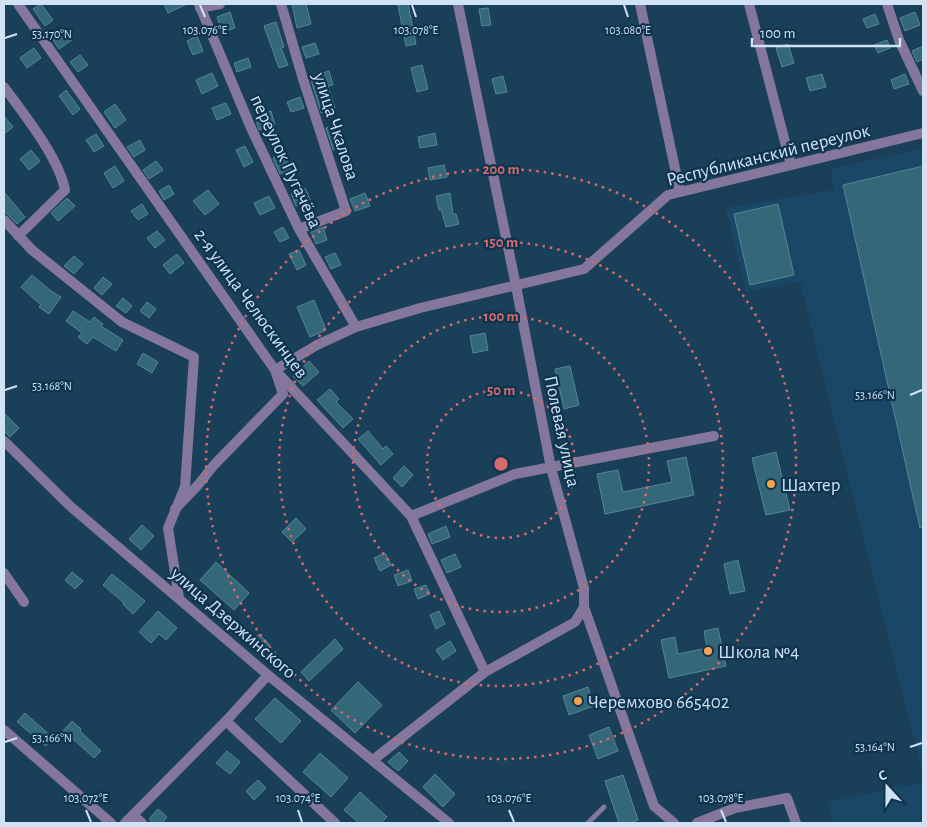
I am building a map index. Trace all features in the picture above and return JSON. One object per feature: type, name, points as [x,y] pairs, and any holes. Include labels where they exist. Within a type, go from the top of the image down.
[{"type":"street","name":"2-я улица Челюскинцев","points":[[18,4],[275,370],[411,516],[485,672]]},
{"type":"street","points":[[199,6],[220,4]]},
{"type":"street","name":"улица Чкалова","points":[[281,4],[303,79],[346,210],[299,229]]},
{"type":"street","name":"Полевая улица","points":[[458,4],[551,468],[584,588],[584,606],[654,806],[674,823]]},
{"type":"street","points":[[640,4],[680,192]]},
{"type":"street","points":[[749,4],[791,165]]},
{"type":"street","points":[[887,4],[899,40],[923,91]]},
{"type":"street","name":"переулок Пугачёва","points":[[199,6],[251,128],[299,229],[356,327]]},
{"type":"street","points":[[4,88],[31,123],[62,178],[65,190],[18,236]]},
{"type":"street","name":"Республиканский переулок","points":[[275,370],[317,345],[356,327],[420,308],[584,269],[668,194],[923,133]]},
{"type":"street","points":[[4,220],[32,250],[122,322],[194,357],[185,487],[168,528],[179,598]]},
{"type":"street","points":[[176,509],[214,465],[283,394],[275,370]]},
{"type":"street","points":[[411,516],[515,474],[714,436]]},
{"type":"street","name":"улица Дзержинского","points":[[4,441],[70,506],[268,675],[449,823]]},
{"type":"street","points":[[4,572],[24,602]]},
{"type":"street","points":[[373,760],[485,672],[575,622],[584,606]]},
{"type":"street","points":[[125,823],[226,721],[268,675]]},
{"type":"street","points":[[226,721],[335,823]]},
{"type":"street","points":[[4,730],[111,823]]},
{"type":"street","points":[[697,823],[734,808],[787,798],[796,823]]},
{"type":"street","points":[[133,815],[142,823]]},
{"type":"lane","points":[[588,823],[604,807]]},
{"type":"shaded area","points":[[923,148],[923,776],[800,281],[746,292],[726,208],[834,190],[831,169]]},
{"type":"shaded area","points":[[923,782],[923,823],[833,823],[828,802]]},
{"type":"building","points":[[41,4],[53,20],[45,26],[33,9]]},
{"type":"building","points":[[164,4],[187,4],[168,13]]},
{"type":"building","points":[[292,4],[306,4],[311,24],[297,28]]},
{"type":"building","points":[[408,4],[416,44],[406,46],[398,5]]},
{"type":"building","points":[[488,8],[491,25],[482,26],[479,9]]},
{"type":"building","points":[[230,12],[235,28],[222,32],[217,17]]},
{"type":"building","points":[[915,12],[920,25],[905,31],[900,18]]},
{"type":"building","points":[[875,14],[879,24],[867,28],[863,19]]},
{"type":"building","points":[[276,22],[284,47],[281,48],[288,65],[279,68],[264,26]]},
{"type":"building","points":[[66,32],[72,40],[59,49],[53,40]]},
{"type":"building","points":[[197,36],[203,51],[193,55],[187,41]]},
{"type":"building","points":[[887,40],[890,48],[878,53],[874,45]]},
{"type":"building","points":[[315,43],[319,54],[306,58],[302,47]]},
{"type":"building","points":[[788,44],[794,63],[782,67],[776,48]]},
{"type":"building","points":[[923,46],[923,59],[917,62],[912,51]]},
{"type":"building","points":[[34,48],[41,58],[27,68],[20,58]]},
{"type":"building","points":[[80,55],[88,65],[78,72],[70,62]]},
{"type":"building","points":[[248,58],[251,67],[237,72],[234,63]]},
{"type":"building","points":[[422,65],[428,89],[417,92],[411,68]]},
{"type":"building","points":[[329,71],[333,85],[328,86],[335,108],[321,113],[310,77]]},
{"type":"building","points":[[212,73],[218,86],[202,94],[196,80]]},
{"type":"building","points":[[822,74],[826,87],[810,91],[806,78]]},
{"type":"building","points":[[905,74],[909,84],[894,89],[891,80]]},
{"type":"building","points":[[503,76],[507,92],[496,94],[492,79]]},
{"type":"building","points":[[66,90],[80,109],[73,115],[59,96]]},
{"type":"building","points":[[300,97],[304,108],[291,112],[287,102]]},
{"type":"building","points":[[226,103],[231,114],[217,120],[212,108]]},
{"type":"building","points":[[115,104],[126,120],[115,128],[104,112]]},
{"type":"building","points":[[271,111],[275,125],[259,130],[255,117]]},
{"type":"building","points":[[4,116],[13,127],[4,134]]},
{"type":"building","points":[[338,124],[345,146],[333,150],[326,128]]},
{"type":"building","points":[[435,133],[437,145],[420,148],[418,137]]},
{"type":"building","points":[[96,134],[104,146],[94,152],[86,140]]},
{"type":"building","points":[[140,140],[145,150],[134,157],[127,147]]},
{"type":"building","points":[[245,146],[253,162],[244,167],[236,150]]},
{"type":"building","points":[[31,150],[40,161],[29,170],[20,159]]},
{"type":"building","points":[[284,153],[291,169],[280,174],[273,158]]},
{"type":"building","points":[[156,161],[163,170],[149,179],[143,170]]},
{"type":"building","points":[[444,165],[447,177],[430,180],[428,168]]},
{"type":"building","points":[[115,166],[124,181],[113,188],[104,173]]},
{"type":"building","points":[[923,166],[923,527],[920,528],[843,185]]},
{"type":"building","points":[[169,185],[174,194],[164,200],[159,191]]},
{"type":"building","points":[[305,188],[310,200],[296,206],[291,194]]},
{"type":"building","points":[[208,190],[219,204],[205,215],[193,201]]},
{"type":"building","points":[[4,192],[25,217],[17,224],[4,211]]},
{"type":"building","points":[[365,193],[370,206],[355,211],[350,199]]},
{"type":"building","points":[[450,193],[453,214],[456,214],[459,224],[446,227],[436,196]]},
{"type":"building","points":[[269,196],[275,208],[260,215],[254,203]]},
{"type":"building","points":[[67,198],[75,206],[58,221],[51,213]]},
{"type":"building","points":[[142,204],[148,214],[138,220],[131,211]]},
{"type":"building","points":[[778,204],[794,275],[750,285],[734,214]]},
{"type":"building","points":[[283,227],[289,238],[280,242],[274,232]]},
{"type":"building","points":[[323,227],[327,240],[316,244],[311,232]]},
{"type":"building","points":[[157,231],[165,240],[155,248],[147,238]]},
{"type":"building","points":[[299,250],[306,265],[297,270],[289,254]]},
{"type":"building","points":[[335,253],[341,265],[331,269],[325,257]]},
{"type":"building","points":[[177,254],[184,263],[170,274],[163,265]]},
{"type":"building","points":[[74,256],[83,264],[74,274],[64,266]]},
{"type":"building","points":[[32,275],[61,297],[49,314],[39,307],[41,305],[21,287]]},
{"type":"building","points":[[103,277],[112,284],[102,295],[94,288]]},
{"type":"building","points":[[123,298],[132,306],[126,313],[116,306]]},
{"type":"building","points":[[314,300],[326,330],[310,337],[297,307]]},
{"type":"building","points":[[147,302],[156,309],[149,318],[140,311]]},
{"type":"building","points":[[73,311],[90,322],[94,317],[103,324],[101,326],[123,340],[116,351],[93,337],[87,344],[78,337],[82,333],[66,321]]},
{"type":"building","points":[[485,333],[488,350],[473,353],[470,336]]},
{"type":"building","points":[[143,353],[158,362],[152,373],[137,364]]},
{"type":"building","points":[[309,361],[319,372],[303,386],[293,376]]},
{"type":"building","points":[[570,366],[579,405],[564,409],[555,369]]},
{"type":"building","points":[[330,389],[339,399],[336,402],[353,419],[343,428],[317,400]]},
{"type":"building","points":[[4,413],[19,428],[10,437],[4,431]]},
{"type":"building","points":[[368,431],[383,449],[386,446],[393,454],[381,465],[358,439]]},
{"type":"building","name":"Шахтер","points":[[776,452],[790,510],[766,515],[752,458]]},
{"type":"building","points":[[686,457],[694,495],[605,514],[597,474],[618,470],[623,492],[672,482],[667,461]]},
{"type":"building","points":[[404,466],[413,475],[402,487],[393,478]]},
{"type":"building","points":[[296,518],[306,529],[292,542],[282,532]]},
{"type":"building","points":[[142,525],[154,536],[141,550],[129,539]]},
{"type":"building","points":[[446,526],[450,537],[432,544],[428,534]]},
{"type":"building","points":[[385,553],[391,565],[380,571],[374,558]]},
{"type":"building","points":[[455,554],[461,567],[447,573],[441,560]]},
{"type":"building","points":[[738,560],[745,591],[730,594],[724,564]]},
{"type":"building","points":[[216,562],[249,593],[234,610],[200,580]]},
{"type":"building","points":[[408,570],[412,581],[398,586],[394,575]]},
{"type":"building","points":[[72,572],[83,581],[75,589],[65,580]]},
{"type":"building","points":[[112,574],[145,601],[133,614],[124,603],[103,585]]},
{"type":"building","points":[[426,585],[430,594],[418,599],[414,589]]},
{"type":"building","points":[[158,611],[177,628],[166,640],[159,634],[151,643],[139,632]]},
{"type":"building","points":[[439,611],[445,624],[436,629],[430,615]]},
{"type":"building","name":"Школа №4","points":[[718,628],[726,666],[669,678],[661,640],[675,637],[678,654],[707,648],[704,631]]},
{"type":"building","points":[[259,634],[270,645],[262,654],[251,643]]},
{"type":"building","points":[[335,639],[343,649],[309,681],[301,672]]},
{"type":"building","points":[[450,641],[456,651],[443,660],[436,650]]},
{"type":"building","points":[[358,682],[382,705],[355,733],[331,710]]},
{"type":"building","name":"Черемхово 665402","points":[[588,687],[594,706],[569,715],[563,696]]},
{"type":"building","points":[[275,698],[301,721],[281,743],[255,719]]},
{"type":"building","points":[[25,713],[53,738],[46,746],[17,722]]},
{"type":"building","points":[[72,721],[101,751],[94,758],[73,739],[71,741],[62,732]]},
{"type":"building","points":[[609,727],[618,751],[598,759],[589,735]]},
{"type":"building","points":[[227,751],[240,762],[230,774],[216,763]]},
{"type":"building","points":[[399,752],[408,761],[398,771],[388,762]]},
{"type":"building","points":[[320,753],[348,778],[331,797],[303,772]]},
{"type":"building","points":[[435,774],[455,794],[443,807],[423,787]]},
{"type":"building","points":[[623,775],[638,820],[629,823],[619,823],[605,781]]},
{"type":"building","points":[[258,780],[266,788],[254,800],[246,791]]},
{"type":"building","points":[[360,792],[387,817],[381,823],[359,823],[344,810]]},
{"type":"building","points":[[158,809],[167,817],[162,823],[153,823],[149,819]]},
{"type":"place","name":"Шахтер","points":[[771,484]]},
{"type":"place","name":"Школа №4","points":[[708,651]]},
{"type":"place","name":"Черемхово 665402","points":[[578,701]]}]
